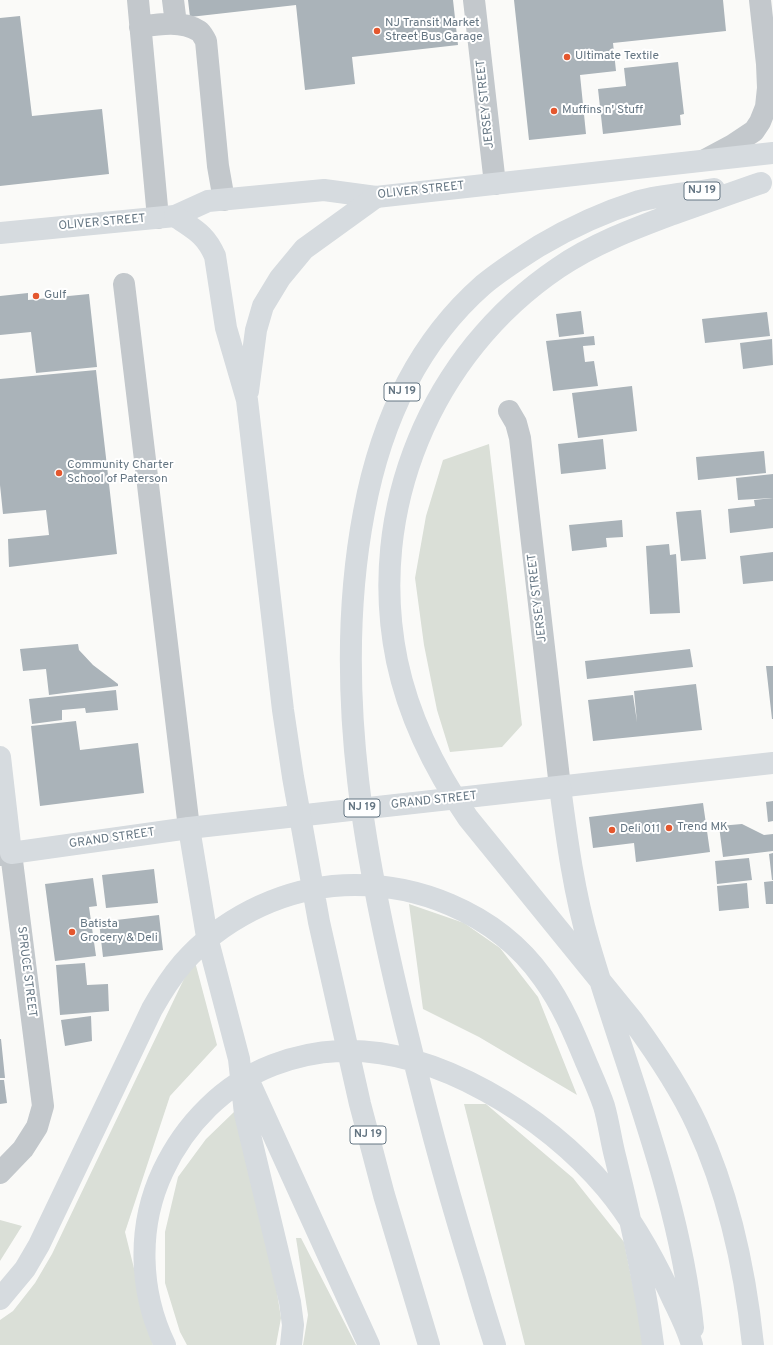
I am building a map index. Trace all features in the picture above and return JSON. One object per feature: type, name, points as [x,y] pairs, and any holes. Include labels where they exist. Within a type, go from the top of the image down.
[{"type":"main road","name":"OLIVER STREET","points":[[0,233],[166,217],[208,201],[324,190],[376,197],[773,153]]},
{"type":"main road","points":[[753,1345],[750,1311],[733,1226],[713,1161],[697,1124],[678,1088],[657,1054],[633,1021],[468,818],[452,795],[438,770],[415,720],[406,695],[397,661],[391,620],[389,592],[390,557],[394,523],[401,488],[412,455],[441,393],[460,363],[481,336],[505,311],[536,284],[558,267],[582,253],[619,234],[767,182]]},
{"type":"main road","name":"NJ 19","points":[[495,1345],[442,1168],[400,1003],[372,875],[360,793],[351,700],[350,654],[352,594],[359,536],[368,489],[378,450],[390,416],[408,379],[452,316],[482,286],[516,260],[551,239],[591,218],[642,200],[767,182]]},
{"type":"main road","name":"NJ 19","points":[[376,197],[304,250],[280,278],[263,306],[256,330],[247,400],[283,710],[296,799],[319,922],[360,1104],[384,1195],[429,1345]]},
{"type":"main road","points":[[166,217],[205,237],[210,244],[215,256],[226,328],[247,400]]},
{"type":"main road","name":"SPRUCE STREET","points":[[0,756],[6,854]]},
{"type":"main road","name":"GRAND STREET","points":[[6,854],[189,828],[773,763]]},
{"type":"main road","points":[[560,787],[571,868],[580,909],[589,944],[640,1103],[672,1213],[684,1266],[695,1345]]},
{"type":"main road","points":[[189,828],[207,937],[239,1059],[245,1114],[290,1302],[293,1325],[291,1345]]},
{"type":"main road","points":[[2,1298],[24,1269],[39,1245],[152,1009],[166,985],[183,963],[224,927],[247,912],[292,894],[325,887],[353,884],[407,890],[458,908],[483,922],[505,938],[543,977],[565,1012],[604,1106],[641,1266],[653,1345]]},
{"type":"main road","points":[[165,1345],[159,1333],[151,1308],[146,1283],[144,1258],[145,1232],[150,1206],[158,1182],[169,1158],[183,1135],[200,1115],[219,1097],[240,1082],[263,1069],[314,1053],[364,1051],[405,1058],[435,1068],[482,1090],[506,1103],[544,1128],[582,1162],[606,1188],[627,1216],[657,1265],[688,1330],[692,1345]]},
{"type":"main road","points":[[239,1059],[369,1345]]},
{"type":"street","points":[[138,0],[140,27],[166,217]]},
{"type":"street","points":[[173,0],[176,24]]},
{"type":"street","name":"JERSEY STREET","points":[[474,0],[495,184]]},
{"type":"street","points":[[705,160],[733,145],[754,131],[760,122],[766,107],[768,88],[767,64],[760,0]]},
{"type":"street","points":[[140,27],[167,23],[189,26],[200,32],[206,41],[218,166],[224,200]]},
{"type":"street","points":[[124,284],[189,828]]},
{"type":"street","name":"JERSEY STREET","points":[[509,411],[516,422],[520,438],[560,787]]},
{"type":"street","name":"SPRUCE STREET","points":[[0,1173],[23,1150],[34,1133],[43,1106],[6,854]]},
{"type":"shaded area","points":[[489,444],[522,725],[502,747],[450,752],[437,710],[424,645],[415,578],[426,516],[443,460]]},
{"type":"shaded area","points":[[409,904],[464,923],[500,948],[538,997],[577,1095],[479,1037],[423,1009]]},
{"type":"shaded area","points":[[194,958],[217,1045],[170,1096],[125,1232],[153,1345],[0,1345],[0,1320],[13,1311],[35,1283],[52,1254]]},
{"type":"shaded area","points":[[464,1104],[486,1104],[573,1178],[624,1242],[642,1330],[643,1345],[525,1345]]},
{"type":"shaded area","points":[[234,1112],[276,1286],[281,1318],[276,1345],[187,1345],[180,1332],[165,1283],[165,1232],[178,1177],[206,1139]]},
{"type":"shaded area","points":[[0,1220],[22,1226],[0,1261]]},
{"type":"shaded area","points":[[296,1238],[301,1238],[356,1345],[303,1345],[308,1315]]},
{"type":"building","name":"NJ Transit Market Street Bus Garage","points":[[188,0],[453,0],[458,45],[352,57],[355,84],[305,90],[296,5],[190,17]]},
{"type":"building","name":"Ultimate Textile","points":[[514,0],[723,0],[726,31],[613,43],[616,71],[580,75],[586,134],[529,140]]},
{"type":"building","points":[[20,16],[32,116],[102,109],[109,174],[0,186],[0,18]]},
{"type":"building","points":[[678,62],[684,114],[680,115],[681,125],[603,134],[598,89],[626,86],[624,68]]},
{"type":"building","points":[[28,293],[28,300],[89,294],[97,367],[36,373],[31,332],[0,335],[0,296]]},
{"type":"building","points":[[581,311],[584,334],[559,337],[556,314]]},
{"type":"building","points":[[767,312],[770,336],[705,343],[702,319]]},
{"type":"building","points":[[594,336],[595,345],[583,346],[585,362],[594,361],[598,386],[553,391],[546,341]]},
{"type":"building","points":[[772,339],[773,365],[743,369],[740,343]]},
{"type":"building","points":[[96,370],[117,554],[9,567],[8,539],[49,535],[46,510],[3,514],[0,485],[0,379]]},
{"type":"building","points":[[632,386],[637,431],[578,438],[572,393]]},
{"type":"building","points":[[603,439],[606,469],[561,474],[558,444]]},
{"type":"building","points":[[764,451],[766,473],[698,480],[696,457]]},
{"type":"building","points":[[773,474],[773,498],[738,500],[736,478]]},
{"type":"building","points":[[773,498],[773,528],[730,533],[728,509],[755,506],[754,500]]},
{"type":"building","points":[[701,510],[706,559],[681,561],[676,512]]},
{"type":"building","points":[[622,520],[623,537],[606,538],[607,547],[572,551],[569,525]]},
{"type":"building","points":[[669,544],[670,555],[676,554],[680,613],[650,614],[646,546]]},
{"type":"building","points":[[773,552],[773,581],[743,584],[740,556]]},
{"type":"building","points":[[78,644],[79,650],[93,665],[118,684],[118,686],[49,695],[46,669],[23,671],[20,649]]},
{"type":"building","points":[[690,649],[693,667],[587,679],[585,661]]},
{"type":"building","points":[[766,666],[773,666],[773,719],[772,719]]},
{"type":"building","points":[[696,684],[702,730],[593,741],[588,700],[633,695],[637,722],[634,691]]},
{"type":"building","points":[[116,690],[118,710],[86,713],[85,708],[62,710],[62,720],[32,724],[29,699]]},
{"type":"building","points":[[76,721],[80,750],[138,743],[144,793],[40,806],[31,726]]},
{"type":"building","points":[[773,801],[773,821],[768,822],[766,802]]},
{"type":"building","name":"Trend MK","points":[[703,803],[710,852],[636,862],[634,843],[593,848],[589,817]]},
{"type":"building","points":[[742,824],[764,835],[773,834],[773,851],[723,857],[719,826]]},
{"type":"building","points":[[773,853],[773,880],[772,880],[769,854]]},
{"type":"building","points":[[749,858],[752,880],[717,884],[715,861]]},
{"type":"building","points":[[154,869],[158,903],[106,908],[102,875]]},
{"type":"building","name":"Batista Grocery & Deli","points":[[93,878],[97,906],[89,907],[96,956],[55,961],[45,884]]},
{"type":"building","points":[[773,881],[773,904],[766,904],[764,882]]},
{"type":"building","points":[[747,883],[749,908],[719,911],[717,886]]},
{"type":"building","points":[[159,915],[163,950],[103,957],[99,922]]},
{"type":"building","points":[[85,963],[87,985],[108,984],[109,1011],[60,1015],[56,965]]},
{"type":"building","points":[[91,1016],[92,1041],[65,1046],[61,1020]]},
{"type":"building","points":[[1,1039],[5,1078],[0,1078]]},
{"type":"building","points":[[0,1080],[4,1080],[7,1103],[0,1104]]},
{"type":"place","name":"NJ Transit Market Street Bus Garage","points":[[377,31]]},
{"type":"place","name":"Ultimate Textile","points":[[567,57]]},
{"type":"place","name":"Muffins n' Stuff","points":[[554,111]]},
{"type":"place","name":"Gulf","points":[[36,296]]},
{"type":"place","name":"Community Charter School of Paterson","points":[[59,473]]},
{"type":"place","name":"Trend MK","points":[[669,828]]},
{"type":"place","name":"Deli 011","points":[[612,830]]},
{"type":"place","name":"Batista Grocery & Deli","points":[[72,932]]}]
